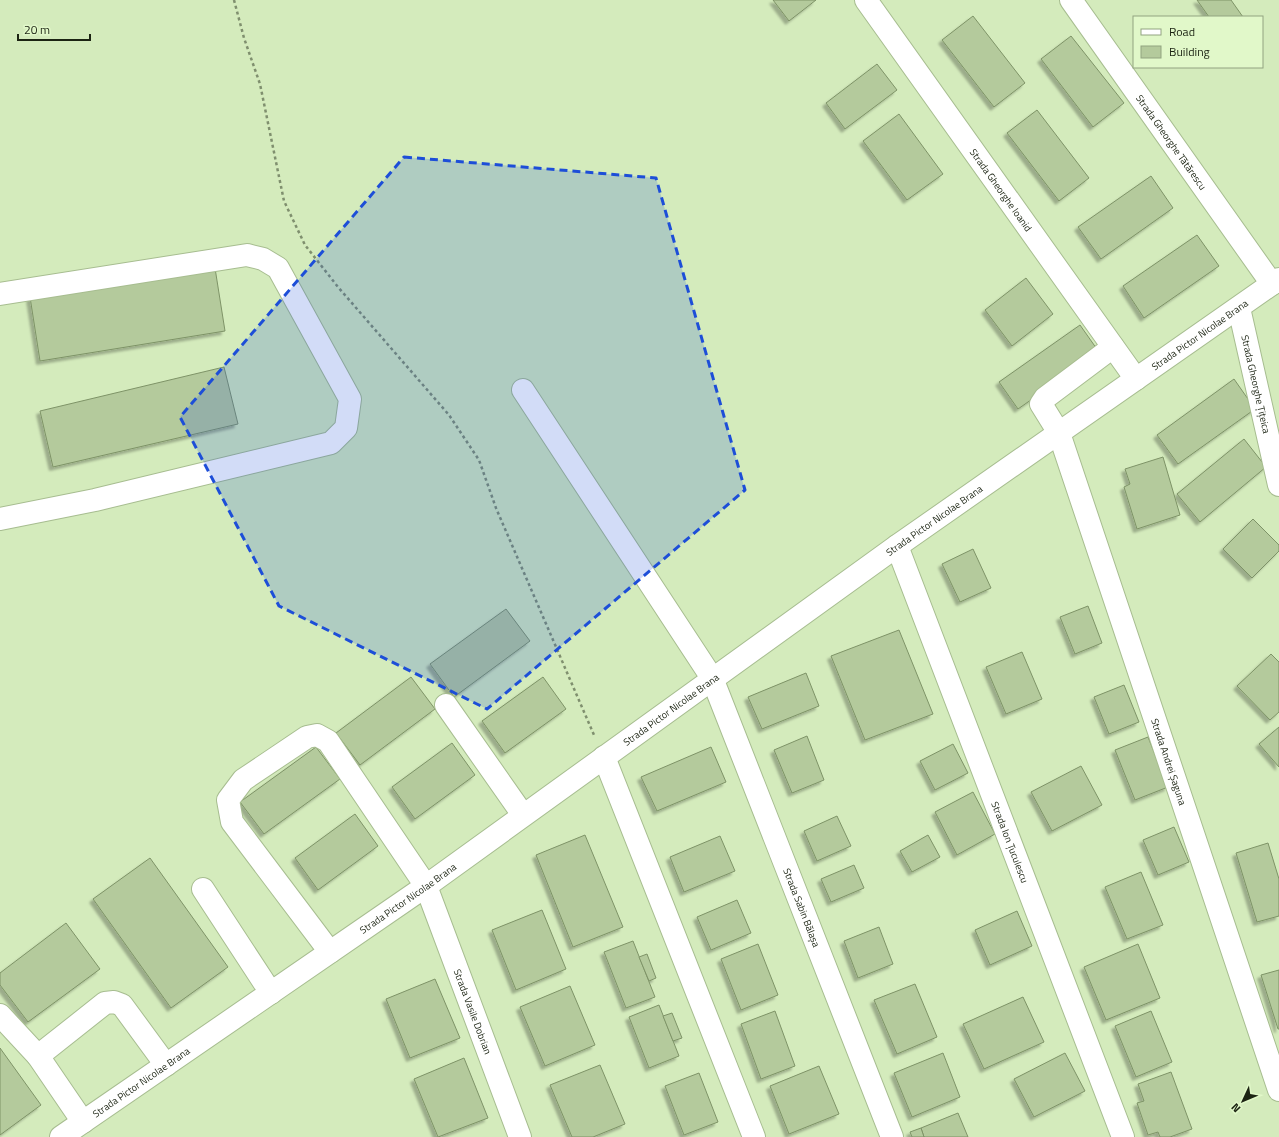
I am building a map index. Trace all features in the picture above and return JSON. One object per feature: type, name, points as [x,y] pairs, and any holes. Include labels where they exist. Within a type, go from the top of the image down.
[{"type":"street","name":"Strada Gheorghe Ioanid","points":[[866,0],[1136,379]]},
{"type":"street","name":"Strada Gheorghe Tătărescu","points":[[1071,0],[1275,282]]},
{"type":"street","points":[[0,294],[247,255],[264,259],[278,268],[350,399],[346,428],[331,443],[95,500],[0,519]]},
{"type":"street","name":"Strada Pictor Nicolae Brana","points":[[61,1137],[426,886],[712,678],[897,546],[1275,282]]},
{"type":"street","name":"Strada Gheorghe Țițeica","points":[[1239,308],[1279,485]]},
{"type":"street","name":"Strada Andrei Șaguna","points":[[1113,347],[1045,398],[1041,404],[1059,433],[1279,1090]]},
{"type":"street","name":"Strada Sabin Bălașa","points":[[523,390],[712,678],[892,1137]]},
{"type":"street","name":"Strada Ion Țuculescu","points":[[897,546],[1123,1137]]},
{"type":"street","points":[[446,705],[523,815]]},
{"type":"street","name":"Strada Vasile Dobrian","points":[[330,952],[232,822],[228,800],[243,780],[307,737],[317,735],[328,740],[426,886],[520,1137]]},
{"type":"street","points":[[604,757],[754,1137]]},
{"type":"street","points":[[203,889],[271,993]]},
{"type":"street","points":[[38,1056],[105,1003],[114,1002],[122,1005],[166,1065]]},
{"type":"street","points":[[0,1015],[38,1056],[83,1122]]},
{"type":"path","points":[[234,0],[244,38],[260,84],[284,201],[305,245],[338,287],[449,416],[479,460],[496,508],[604,757]]},
{"type":"highlighted area","points":[[404,157],[656,178],[745,490],[487,709],[279,606],[180,417]]},
{"type":"building","points":[[773,0],[816,0],[789,21]]},
{"type":"building","points":[[1197,0],[1231,0],[1242,16],[1208,16]]},
{"type":"building","points":[[973,16],[1025,83],[994,107],[942,40]]},
{"type":"building","points":[[1071,36],[1124,103],[1093,127],[1041,59]]},
{"type":"building","points":[[877,64],[897,90],[845,129],[826,103]]},
{"type":"building","points":[[1037,110],[1089,178],[1059,201],[1007,133]]},
{"type":"building","points":[[899,114],[943,174],[907,200],[863,141]]},
{"type":"building","points":[[1151,176],[1173,208],[1101,259],[1078,227]]},
{"type":"building","points":[[1197,235],[1219,266],[1144,318],[1123,286]]},
{"type":"building","points":[[215,268],[225,331],[40,361],[30,297]]},
{"type":"building","points":[[1026,278],[1053,314],[1012,346],[985,310]]},
{"type":"building","points":[[1080,325],[1099,352],[1018,409],[999,382]]},
{"type":"building","points":[[224,367],[238,424],[53,467],[40,411]]},
{"type":"building","points":[[1234,379],[1255,409],[1178,464],[1157,435]]},
{"type":"building","points":[[1244,439],[1266,467],[1200,522],[1177,494]]},
{"type":"building","points":[[1163,457],[1180,515],[1137,529],[1124,487],[1130,484],[1125,469]]},
{"type":"building","points":[[1253,519],[1279,545],[1279,551],[1252,578],[1223,549]]},
{"type":"building","points":[[973,549],[991,588],[960,602],[942,564]]},
{"type":"building","points":[[1088,606],[1102,643],[1075,654],[1060,617]]},
{"type":"building","points":[[506,609],[530,641],[454,697],[430,664]]},
{"type":"building","points":[[899,630],[933,714],[865,740],[831,656]]},
{"type":"building","points":[[1022,652],[1042,699],[1006,714],[986,667]]},
{"type":"building","points":[[1271,654],[1279,662],[1279,712],[1270,720],[1237,686]]},
{"type":"building","points":[[806,673],[819,706],[762,729],[748,697]]},
{"type":"building","points":[[411,677],[435,709],[360,765],[336,733]]},
{"type":"building","points":[[543,677],[566,709],[505,753],[482,721]]},
{"type":"building","points":[[1124,685],[1139,722],[1109,734],[1094,697]]},
{"type":"building","points":[[1279,727],[1279,767],[1259,744]]},
{"type":"building","points":[[807,736],[824,780],[792,793],[774,750]]},
{"type":"building","points":[[1148,737],[1168,787],[1135,800],[1115,750]]},
{"type":"building","points":[[452,743],[475,775],[415,819],[392,787]]},
{"type":"building","points":[[953,744],[968,773],[935,790],[920,761]]},
{"type":"building","points":[[316,747],[340,779],[264,834],[240,802]]},
{"type":"building","points":[[711,747],[726,782],[657,811],[641,777]]},
{"type":"building","points":[[1081,766],[1102,805],[1052,831],[1031,792]]},
{"type":"building","points":[[973,792],[995,834],[957,855],[935,812]]},
{"type":"building","points":[[355,814],[378,846],[318,890],[295,858]]},
{"type":"building","points":[[837,816],[851,846],[817,861],[804,831]]},
{"type":"building","points":[[1174,827],[1189,862],[1158,875],[1143,840]]},
{"type":"building","points":[[585,835],[623,927],[573,947],[536,855]]},
{"type":"building","points":[[928,835],[940,857],[912,872],[900,851]]},
{"type":"building","points":[[720,836],[735,871],[684,892],[670,857]]},
{"type":"building","points":[[1268,843],[1279,879],[1279,916],[1257,922],[1236,853]]},
{"type":"building","points":[[150,858],[228,967],[171,1008],[93,899]]},
{"type":"building","points":[[854,865],[864,888],[831,902],[821,879]]},
{"type":"building","points":[[1141,872],[1163,925],[1127,939],[1105,887]]},
{"type":"building","points":[[737,900],[751,933],[711,950],[697,917]]},
{"type":"building","points":[[542,910],[566,969],[516,990],[492,930]]},
{"type":"building","points":[[1017,911],[1032,946],[990,965],[975,930]]},
{"type":"building","points":[[66,923],[100,969],[28,1022],[0,985],[0,973]]},
{"type":"building","points":[[879,927],[893,964],[858,978],[844,941]]},
{"type":"building","points":[[633,941],[655,997],[626,1008],[604,952]]},
{"type":"building","points":[[758,944],[778,995],[741,1010],[721,959]]},
{"type":"building","points":[[1138,944],[1160,998],[1106,1020],[1084,967]]},
{"type":"building","points":[[647,954],[656,978],[649,981],[639,957]]},
{"type":"building","points":[[1279,970],[1279,1029],[1278,1029],[1261,975]]},
{"type":"building","points":[[435,979],[460,1038],[410,1058],[386,999]]},
{"type":"building","points":[[915,984],[937,1037],[897,1054],[874,1000]]},
{"type":"building","points":[[570,986],[595,1045],[545,1066],[520,1007]]},
{"type":"building","points":[[1023,997],[1044,1042],[984,1069],[963,1024]]},
{"type":"building","points":[[659,1005],[679,1056],[649,1068],[629,1017]]},
{"type":"building","points":[[775,1011],[795,1066],[761,1079],[741,1024]]},
{"type":"building","points":[[1151,1011],[1172,1062],[1136,1077],[1115,1026]]},
{"type":"building","points":[[672,1013],[682,1038],[673,1041],[663,1016]]},
{"type":"building","points":[[0,1048],[41,1105],[0,1135]]},
{"type":"building","points":[[943,1053],[960,1097],[912,1117],[894,1073]]},
{"type":"building","points":[[1065,1053],[1085,1091],[1034,1117],[1014,1079]]},
{"type":"building","points":[[464,1058],[488,1118],[438,1137],[414,1079]]},
{"type":"building","points":[[600,1065],[625,1124],[593,1137],[572,1137],[550,1085]]},
{"type":"building","points":[[819,1066],[839,1114],[789,1134],[770,1086]]},
{"type":"building","points":[[1171,1072],[1192,1129],[1170,1137],[1160,1137],[1158,1132],[1148,1135],[1137,1103],[1144,1101],[1138,1084]]},
{"type":"building","points":[[699,1073],[718,1122],[684,1135],[665,1086]]},
{"type":"building","points":[[958,1113],[968,1137],[924,1137],[921,1128]]},
{"type":"building","points":[[921,1128],[924,1137],[912,1137],[910,1132]]}]
